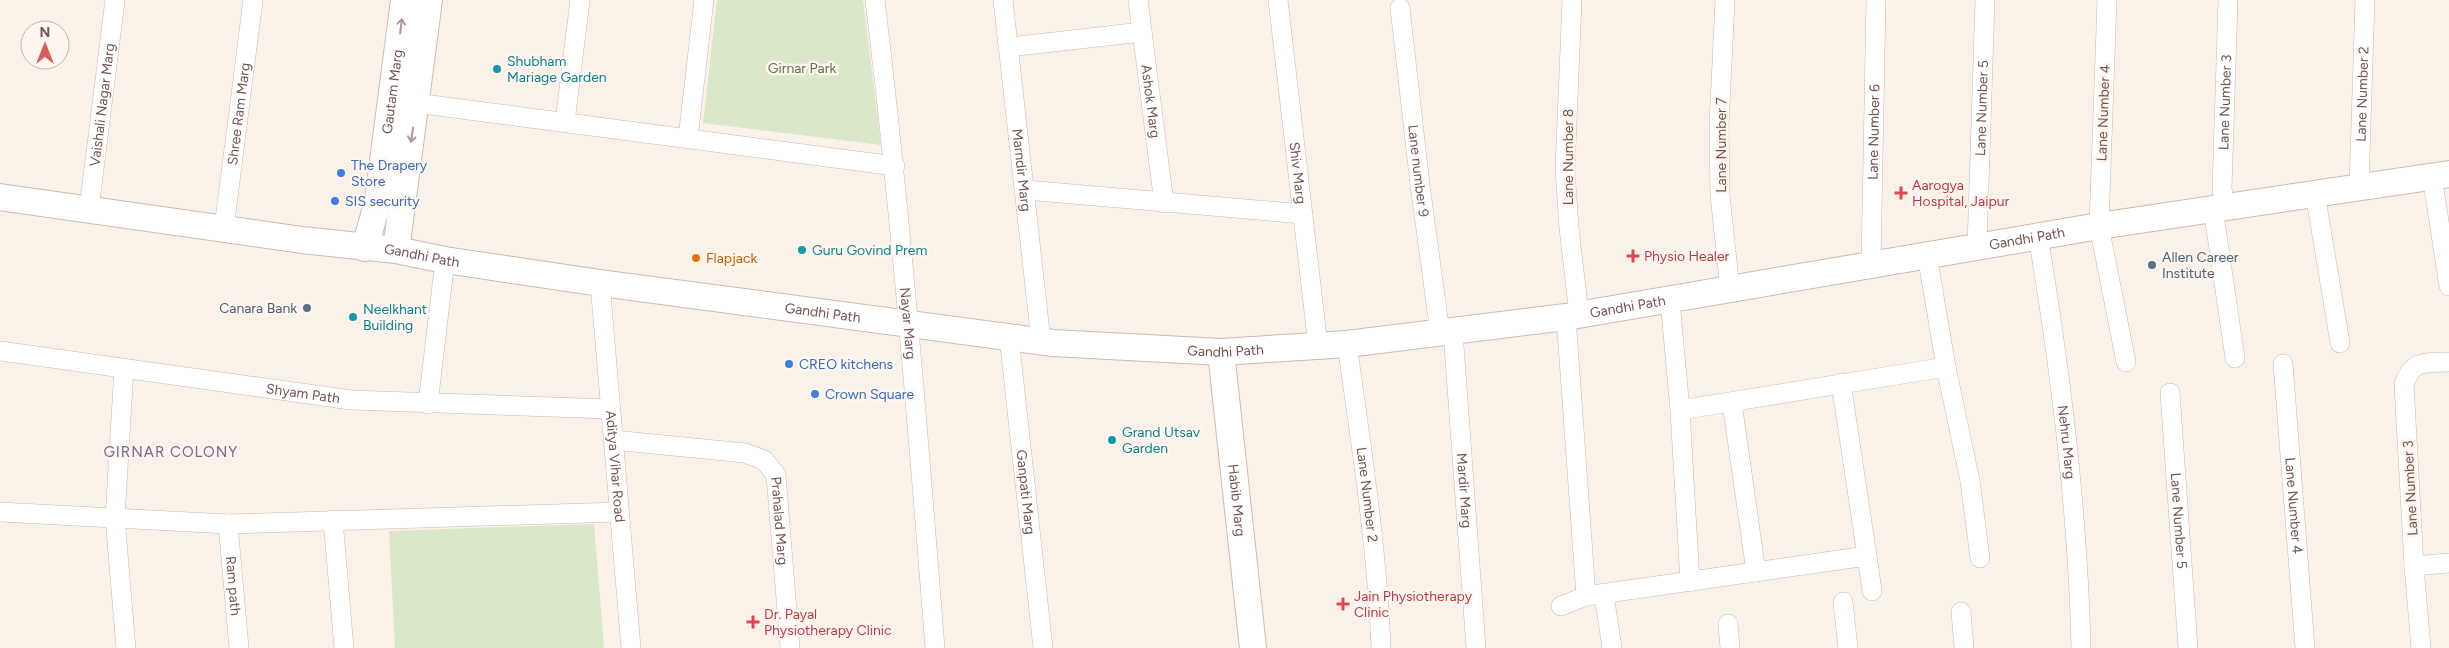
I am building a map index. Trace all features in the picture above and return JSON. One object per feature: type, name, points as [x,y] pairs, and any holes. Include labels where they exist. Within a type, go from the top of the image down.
[{"type":"street","name":"Vaishali Nagar Marg","points":[[89,209],[116,0]]},
{"type":"street","name":"Shree Ram Marg","points":[[224,228],[253,0]]},
{"type":"street","name":"Gautam Marg","points":[[365,248],[376,213],[404,0]]},
{"type":"street","name":"Gautam Marg","points":[[396,250],[429,0]]},
{"type":"street","points":[[565,122],[580,0]]},
{"type":"street","points":[[688,138],[704,0]]},
{"type":"street","name":"Nayar Marg","points":[[875,0],[895,166],[910,323],[935,648]]},
{"type":"street","name":"Marndir Marg","points":[[1003,0],[1026,190],[1041,341]]},
{"type":"street","name":"Ashok Marg","points":[[1138,0],[1164,203]]},
{"type":"street","name":"Shiv Marg","points":[[1278,0],[1318,346]]},
{"type":"street","name":"Lane Number 8","points":[[1572,0],[1565,170],[1573,316],[1595,595],[1612,648]]},
{"type":"street","name":"Lane Number 7","points":[[1725,0],[1719,125],[1720,195],[1730,289]]},
{"type":"street","name":"Lane Number 6","points":[[1871,264],[1876,0]]},
{"type":"street","name":"Lane Number 5","points":[[1977,247],[1985,0]]},
{"type":"street","name":"Lane Number 4","points":[[2106,0],[2098,226],[2126,362]]},
{"type":"street","name":"Lane Number 3","points":[[2228,0],[2222,190],[2219,207],[2235,358]]},
{"type":"street","name":"Lane Number 2","points":[[2359,186],[2365,0]]},
{"type":"street","name":"Lane number 9","points":[[1400,8],[1420,185],[1447,333]]},
{"type":"street","points":[[1008,47],[1142,32]]},
{"type":"street","points":[[416,102],[895,166]]},
{"type":"street","name":"Gandhi Path","points":[[0,197],[365,248],[396,250],[445,260],[600,283],[1041,341],[1134,349],[1221,352],[1346,344],[1573,316],[1670,301],[1871,264],[2098,226],[2440,175]]},
{"type":"street","points":[[2440,175],[2449,286]]},
{"type":"street","points":[[1026,190],[1303,214]]},
{"type":"street","points":[[2315,193],[2340,343]]},
{"type":"street","name":"Nehru Marg","points":[[2038,236],[2057,351],[2072,486],[2081,648]]},
{"type":"street","points":[[1927,255],[1946,367],[1970,481],[1980,558]]},
{"type":"street","points":[[428,404],[445,260]]},
{"type":"street","name":"Aditya Vihar Road","points":[[600,283],[631,648]]},
{"type":"street","points":[[1670,301],[1680,410],[1690,582]]},
{"type":"street","name":"Mardir Marg","points":[[1447,333],[1476,648]]},
{"type":"street","name":"Ganpati Marg","points":[[1010,337],[1043,648]]},
{"type":"street","name":"Lane Number 2","points":[[1346,344],[1371,511],[1382,648]]},
{"type":"street","name":"Shyam Path","points":[[0,351],[350,400],[610,409]]},
{"type":"street","name":"Habib Marg","points":[[1221,352],[1253,648]]},
{"type":"street","name":"Lane Number 3","points":[[2421,648],[2414,566],[2404,384],[2412,368],[2418,364],[2449,362]]},
{"type":"street","name":"Lane Number 4","points":[[2283,364],[2305,648]]},
{"type":"street","points":[[1680,410],[1946,367]]},
{"type":"street","points":[[124,369],[116,518],[126,648]]},
{"type":"street","points":[[1841,383],[1872,591]]},
{"type":"street","name":"Lane Number 5","points":[[2170,393],[2188,648]]},
{"type":"street","points":[[1732,402],[1756,572]]},
{"type":"street","name":"Prahalad Marg","points":[[613,440],[745,453],[764,460],[776,475],[790,648]]},
{"type":"street","points":[[0,512],[228,524],[618,512]]},
{"type":"street","points":[[333,520],[344,648]]},
{"type":"street","name":"Ram path","points":[[228,524],[239,648]]},
{"type":"street","points":[[1561,606],[1595,595],[1867,556]]},
{"type":"street","points":[[2414,566],[2449,563]]},
{"type":"street","points":[[1843,602],[1848,648]]},
{"type":"street","points":[[1961,612],[1964,648]]},
{"type":"street","points":[[1728,624],[1730,648]]},
{"type":"green space","name":"Girnar Park","points":[[717,0],[863,0],[881,145],[703,123]]},
{"type":"green space","points":[[594,524],[604,648],[395,648],[389,531]]},
{"type":"place","name":"Shubham Mariage Garden","points":[[497,69]]},
{"type":"place","name":"The Drapery Store","points":[[341,173]]},
{"type":"place","name":"Aarogya Hospital, Jaipur","points":[[1901,193]]},
{"type":"place","name":"SIS security","points":[[335,201]]},
{"type":"place","name":"Guru Govind Prem","points":[[802,250]]},
{"type":"place","name":"Physio Healer","points":[[1633,256]]},
{"type":"place","name":"Flapjack","points":[[696,258]]},
{"type":"place","name":"Allen Career Institute","points":[[2152,265]]},
{"type":"place","name":"Canara Bank","points":[[307,308]]},
{"type":"place","name":"Neelkhant Building","points":[[353,317]]},
{"type":"place","name":"CREO kitchens","points":[[789,364]]},
{"type":"place","name":"Crown Square","points":[[815,394]]},
{"type":"place","name":"Grand Utsav Garden","points":[[1112,440]]},
{"type":"place","name":"Jain Physiotherapy Clinic","points":[[1343,604]]},
{"type":"place","name":"Dr. Payal Physiotherapy Clinic","points":[[753,622]]},
{"type":"district","name":"GIRNAR COLONY","points":[[171,452]]}]
